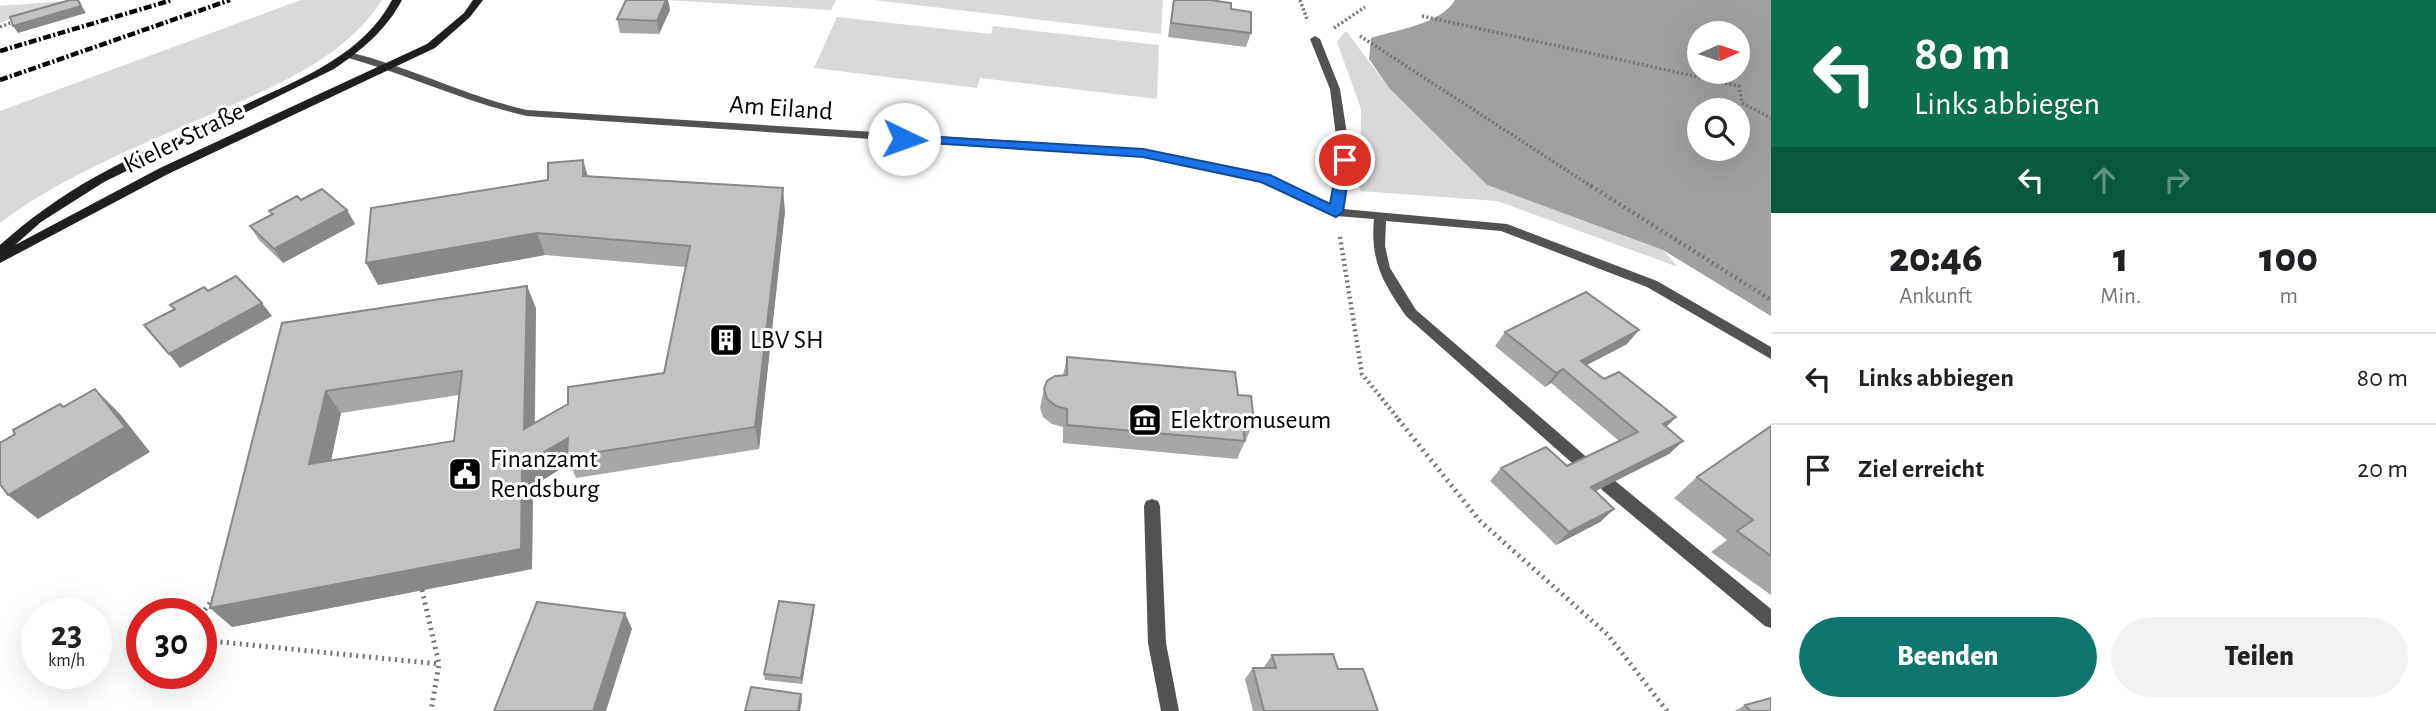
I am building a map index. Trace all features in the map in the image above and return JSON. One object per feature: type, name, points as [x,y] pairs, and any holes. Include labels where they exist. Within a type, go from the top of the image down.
[{"type":"main road","name":"Kieler Straße","points":[[0,252],[37,219],[100,179],[319,74],[349,55],[382,24],[397,0]]},
{"type":"main road","name":"Kieler Straße","points":[[0,259],[164,171],[431,46],[467,15],[478,0]]},
{"type":"street","points":[[1315,39],[1335,89],[1345,160],[1336,212],[1503,227],[1651,285],[1771,354]]},
{"type":"street","name":"Am Eiland","points":[[349,55],[391,66],[506,109],[527,113],[1143,153],[1265,178],[1336,212]]},
{"type":"street","points":[[1380,216],[1378,256],[1394,290],[1411,313],[1585,465]]},
{"type":"street","points":[[1608,485],[1771,620]]},
{"type":"street","points":[[1152,506],[1157,643],[1170,711]]},
{"type":"path","points":[[1315,39],[1365,7]]},
{"type":"path","points":[[1422,16],[1739,86],[1742,103],[1771,118]]},
{"type":"path","points":[[0,27],[18,19]]},
{"type":"path","points":[[1360,36],[1726,274],[1771,300]]},
{"type":"path","points":[[1336,212],[1362,374],[1479,521],[1608,635],[1668,711]]},
{"type":"path","points":[[213,598],[223,585]]},
{"type":"path","points":[[422,590],[439,664],[431,711]]},
{"type":"path","points":[[217,642],[439,664]]},
{"type":"shaded area","points":[[79,0],[29,12],[0,23],[0,6]]},
{"type":"shaded area","points":[[301,0],[382,0],[347,40],[304,70],[74,177],[0,223],[0,111]]},
{"type":"shaded area","points":[[666,0],[836,0],[831,10]]},
{"type":"shaded area","points":[[873,0],[1163,0],[1161,34]]},
{"type":"shaded area","points":[[1455,0],[1771,0],[1771,316],[1663,250],[1487,185],[1389,88],[1369,59],[1371,38],[1417,25],[1439,15]]},
{"type":"shaded area","points":[[837,17],[991,34],[993,26],[1159,45],[1157,99],[980,78],[977,88],[814,68]]},
{"type":"shaded area","points":[[1346,31],[1389,88],[1487,185],[1663,250],[1678,267],[1497,201],[1360,191],[1361,109],[1337,42]]},
{"type":"building","points":[[78,0],[81,6],[13,26],[10,17]]},
{"type":"building","points":[[626,0],[666,0],[657,21],[617,19]]},
{"type":"building","points":[[1174,0],[1231,3],[1231,9],[1251,12],[1251,33],[1171,23]]},
{"type":"building","points":[[583,160],[583,176],[783,188],[755,427],[567,457],[568,438],[522,465],[521,549],[217,607],[217,598],[213,598],[282,323],[527,286],[524,429],[568,404],[568,387],[664,373],[690,246],[537,233],[366,263],[371,208],[548,180],[548,163]],"holes":[[[462,371],[454,441],[309,464],[326,391]]]},
{"type":"building","points":[[322,189],[347,210],[274,249],[250,226],[273,214],[269,211],[297,196],[301,200]]},
{"type":"building","points":[[236,276],[262,303],[169,354],[144,325],[175,309],[170,305],[204,287],[208,291]]},
{"type":"building","points":[[1586,292],[1639,330],[1581,361],[1604,379],[1619,372],[1676,417],[1663,424],[1683,441],[1591,487],[1614,509],[1569,532],[1501,468],[1546,447],[1567,466],[1638,432],[1563,369],[1556,373],[1505,332]]},
{"type":"building","name":"Elektromuseum","points":[[1067,357],[1235,372],[1238,395],[1251,396],[1254,422],[1242,421],[1245,441],[1067,425],[1067,409],[1056,406],[1047,399],[1044,389],[1047,381],[1055,376],[1067,375]]},
{"type":"building","points":[[95,389],[125,427],[8,495],[0,484],[0,443],[15,434],[13,430],[60,404],[63,407]]},
{"type":"building","points":[[1771,426],[1771,556],[1737,531],[1753,520],[1697,477]]},
{"type":"building","points":[[779,601],[814,605],[801,678],[764,674]]},
{"type":"building","points":[[537,602],[625,613],[593,711],[494,711]]},
{"type":"building","points":[[1333,654],[1338,669],[1363,669],[1378,711],[1264,711],[1253,668],[1276,668],[1272,655]]},
{"type":"building","points":[[751,687],[801,694],[798,711],[745,711]]},
{"type":"building","points":[[1771,698],[1771,711],[1750,711],[1745,705]]},
{"type":"railway","points":[[0,51],[172,0]]},
{"type":"railway","points":[[0,80],[230,0]]},
{"type":"place","name":"LBV SH","points":[[726,340]]},
{"type":"place","name":"Elektromuseum","points":[[1145,420]]},
{"type":"place","name":"Finanzamt Rendsburg","points":[[465,474]]},
{"type":"route","points":[[904,139],[1143,153],[1265,178],[1336,212],[1345,160]]}]
